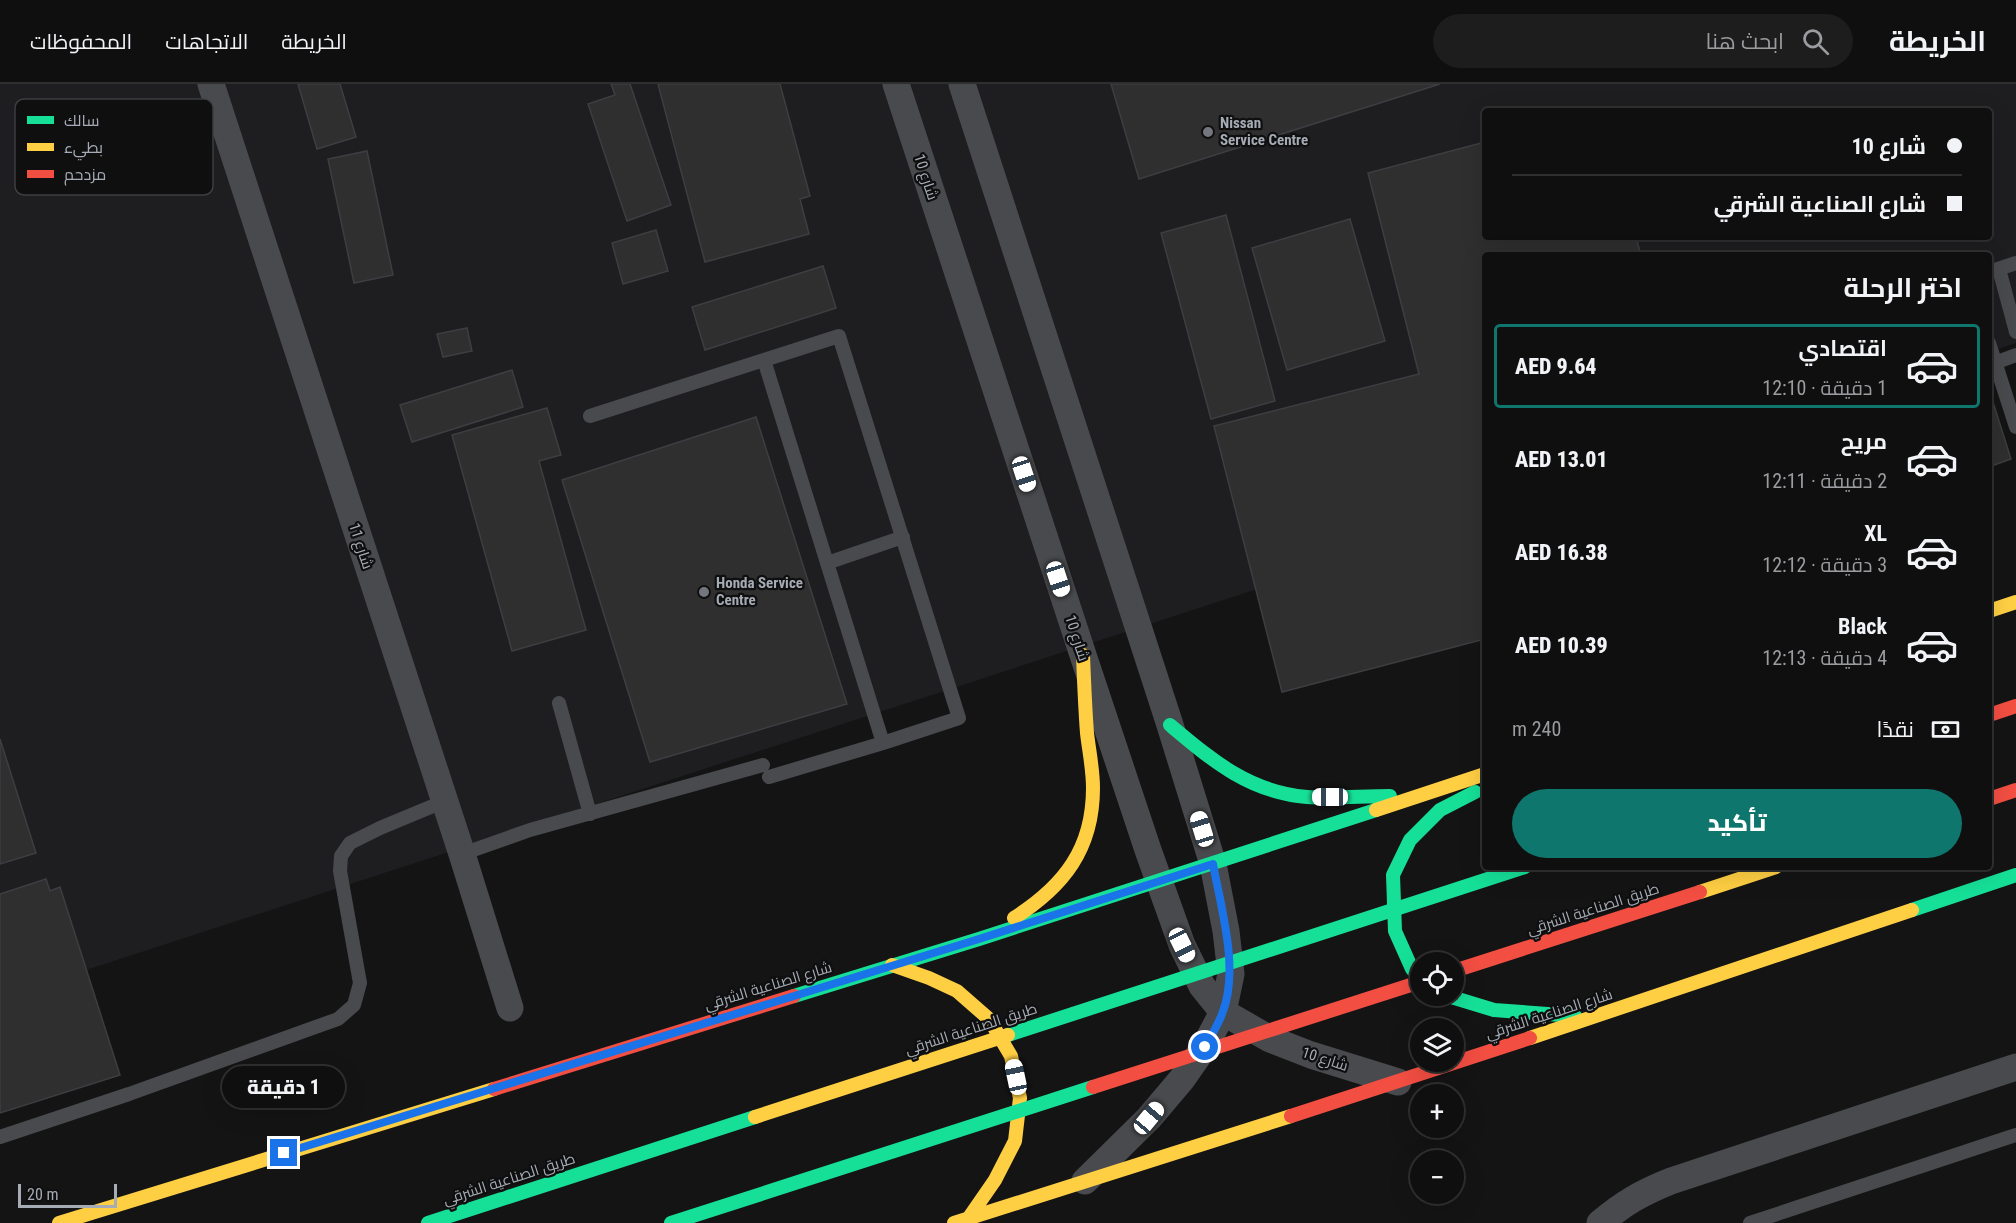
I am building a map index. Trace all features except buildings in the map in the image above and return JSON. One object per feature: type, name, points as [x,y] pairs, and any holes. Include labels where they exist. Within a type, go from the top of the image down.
[{"type":"main road","points":[[1992,610],[2016,603]]},
{"type":"main road","points":[[979,939],[1026,912],[1052,890],[1070,871],[1083,848],[1091,819],[1093,788],[1083,655]]},
{"type":"main road","points":[[1992,714],[2016,706]]},
{"type":"main road","points":[[1170,725],[1232,775],[1274,792],[1306,797],[1365,795],[1416,797]]},
{"type":"main road","name":"شارع الصناعية الشرقي","points":[[59,1223],[979,939],[1482,775]]},
{"type":"main road","points":[[1410,963],[1395,931],[1393,875],[1410,840],[1417,832],[1440,810],[1482,789]]},
{"type":"main road","points":[[1992,798],[2016,790]]},
{"type":"main road","name":"طريق الصناعية الشرقي","points":[[428,1223],[1516,870]]},
{"type":"main road","name":"طريق الصناعية الشرقي","points":[[1464,968],[1767,870]]},
{"type":"main road","name":"شارع الصناعية الشرقي","points":[[961,1221],[1398,1082],[2016,875]]},
{"type":"main road","points":[[892,965],[957,991],[989,1019],[1011,1056],[1020,1098],[1015,1141],[995,1180],[961,1221]]},
{"type":"main road","points":[[671,1223],[1410,985]]},
{"type":"main road","points":[[1464,1004],[1510,1013],[1593,1017]]},
{"type":"street","name":"شارع 11","points":[[211,84],[445,801],[510,1008]]},
{"type":"street","name":"شارع 10","points":[[896,84],[1159,881],[1182,945],[1202,986],[1223,1012],[1270,1039],[1311,1055],[1398,1082]]},
{"type":"street","points":[[962,84],[1170,725],[1213,864],[1226,931],[1230,974],[1223,1012],[1205,1047],[1149,1118],[1085,1181]]},
{"type":"street","points":[[1600,1223],[1624,1203],[1671,1181],[2016,1066]]},
{"type":"lane","points":[[2016,263],[1994,270],[2016,332]]},
{"type":"lane","points":[[462,854],[530,830],[883,743],[959,718],[839,336],[590,416]]},
{"type":"lane","points":[[2016,355],[1992,364],[2016,427]]},
{"type":"lane","points":[[764,360],[883,743]]},
{"type":"lane","points":[[827,562],[903,537]]},
{"type":"lane","points":[[559,703],[590,814]]},
{"type":"lane","points":[[0,1137],[140,1090],[338,1018],[354,1005],[360,983],[340,871],[341,856],[350,843],[445,801]]},
{"type":"lane","points":[[1750,1223],[2016,1135]]},
{"type":"shaded area","points":[[0,84],[2016,84],[2016,343],[1992,351],[1992,252],[1482,252],[1482,516],[0,998]]},
{"type":"traffic: fast","points":[[1170,725],[1201,751],[1233,773],[1267,789],[1307,797],[1390,796]]},
{"type":"traffic: fast","points":[[1410,965],[1395,931],[1393,875],[1410,840],[1440,810],[1475,792]]},
{"type":"traffic: fast","points":[[794,996],[979,939],[1376,810]]},
{"type":"traffic: fast","points":[[1008,1035],[1516,870]]},
{"type":"traffic: fast","points":[[1912,910],[2016,875]]},
{"type":"traffic: fast","points":[[1464,1001],[1494,1010],[1575,1016]]},
{"type":"traffic: fast","points":[[671,1223],[1093,1087]]},
{"type":"traffic: fast","points":[[428,1223],[755,1117]]},
{"type":"traffic: slow","points":[[1992,610],[2016,602]]},
{"type":"traffic: slow","points":[[1014,918],[1032,906],[1061,879],[1081,848],[1088,830],[1092,810],[1093,781],[1087,733],[1083,655]]},
{"type":"traffic: slow","points":[[1376,810],[1482,775]]},
{"type":"traffic: slow","points":[[1700,892],[1767,870]]},
{"type":"traffic: slow","points":[[1530,1038],[1912,910]]},
{"type":"traffic: slow","points":[[892,965],[957,991],[989,1019],[1011,1056],[1020,1098],[1015,1141],[995,1180],[968,1219]]},
{"type":"traffic: slow","points":[[755,1117],[1008,1035]]},
{"type":"traffic: slow","points":[[59,1223],[494,1089]]},
{"type":"traffic: slow","points":[[954,1223],[1291,1116]]},
{"type":"traffic: jam","points":[[1992,714],[2016,706]]},
{"type":"traffic: jam","points":[[1992,798],[2016,790]]},
{"type":"traffic: jam","points":[[1464,968],[1700,892]]},
{"type":"traffic: jam","points":[[1093,1087],[1410,985]]},
{"type":"traffic: jam","points":[[494,1089],[794,996]]},
{"type":"traffic: jam","points":[[1291,1116],[1530,1038]]},
{"type":"place","name":"Nissan Service Centre","points":[[1208,132]]},
{"type":"place","name":"Honda Service Centre","points":[[704,592]]},
{"type":"route","points":[[284,1153],[979,939],[1213,864],[1226,931],[1230,974],[1223,1012],[1205,1047]]}]
